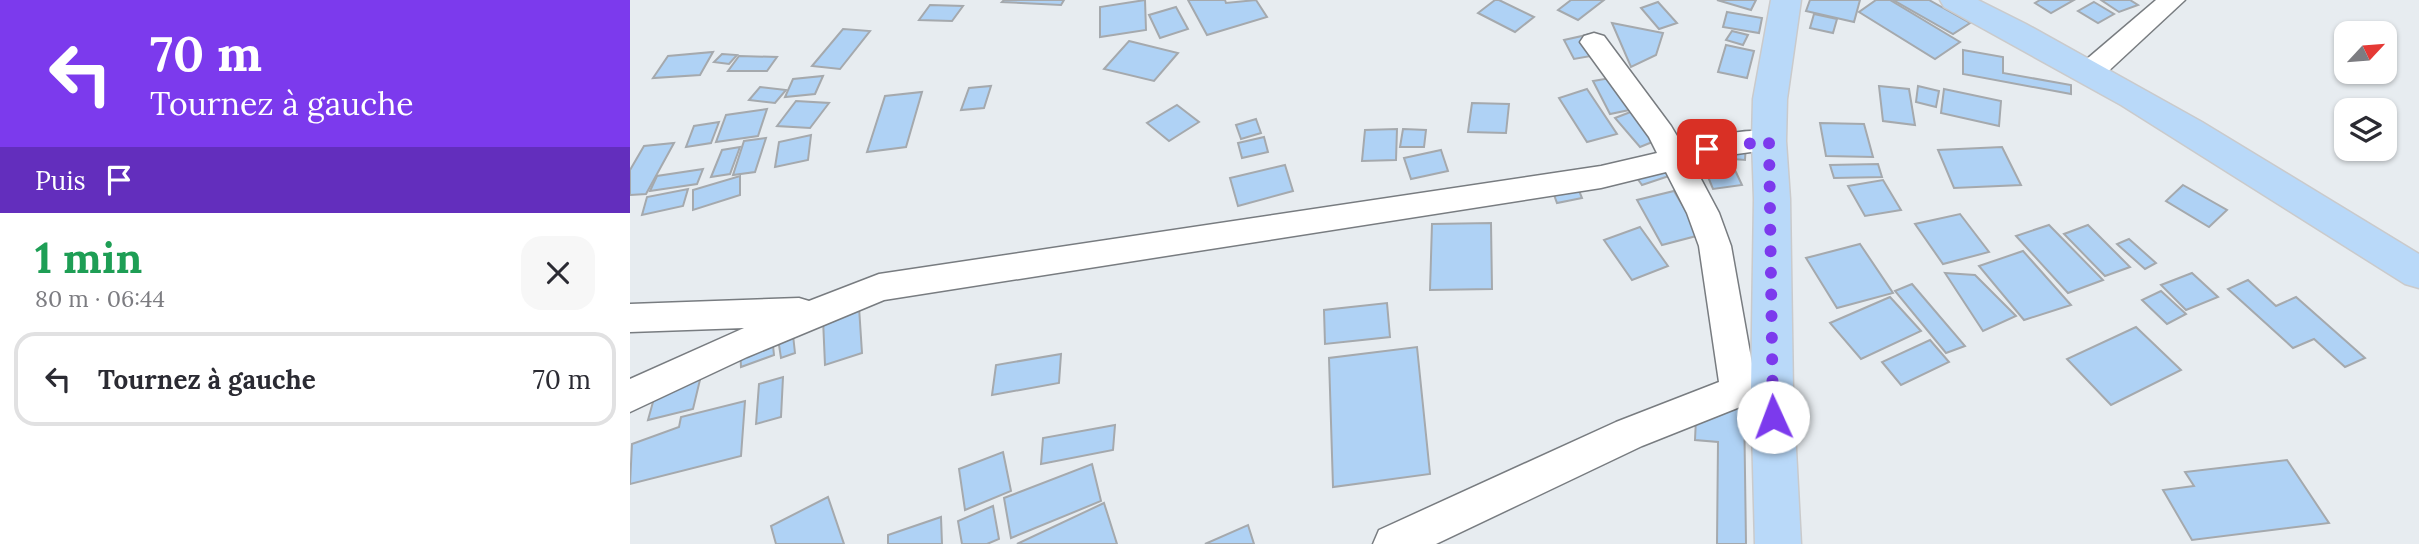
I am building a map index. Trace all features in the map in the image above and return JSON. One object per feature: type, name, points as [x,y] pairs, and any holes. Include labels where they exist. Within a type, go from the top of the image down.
[{"type":"main road","points":[[1778,544],[1756,391],[1772,199],[1770,99],[1786,0]]},
{"type":"main road","points":[[1955,0],[2091,71],[2419,272]]},
{"type":"street","points":[[2091,71],[2172,0]]},
{"type":"street","points":[[1393,544],[1629,434],[1756,391],[1703,213],[1661,133],[1594,42]]},
{"type":"street","points":[[630,396],[817,311],[879,287],[1601,177],[1722,145],[1769,141]]},
{"type":"street","points":[[630,318],[817,311]]},
{"type":"building","points":[[1064,0],[1061,5],[1002,2]]},
{"type":"building","points":[[1145,0],[1146,30],[1100,37],[1100,7]]},
{"type":"building","points":[[1188,0],[1225,0],[1226,3],[1256,0],[1267,17],[1207,35]]},
{"type":"building","points":[[1495,0],[1534,17],[1515,32],[1478,13]]},
{"type":"building","points":[[1571,0],[1604,0],[1578,20],[1558,10]]},
{"type":"building","points":[[1717,0],[1756,0],[1751,10]]},
{"type":"building","points":[[1810,0],[1860,0],[1854,22],[1806,11]]},
{"type":"building","points":[[1876,0],[1890,0],[1960,42],[1935,59],[1859,12]]},
{"type":"building","points":[[1893,0],[1929,0],[1970,23],[1953,34]]},
{"type":"building","points":[[2040,0],[2074,0],[2051,13],[2035,3]]},
{"type":"building","points":[[2101,0],[2130,0],[2138,5],[2119,12]]},
{"type":"building","points":[[1658,2],[1677,23],[1659,29],[1641,8]]},
{"type":"building","points":[[2094,2],[2114,14],[2098,23],[2078,11]]},
{"type":"building","points":[[930,5],[963,6],[952,21],[919,20]]},
{"type":"building","points":[[1176,7],[1188,29],[1160,38],[1149,15]]},
{"type":"building","points":[[1727,12],[1762,18],[1759,33],[1723,27]]},
{"type":"building","points":[[1814,14],[1837,19],[1833,33],[1810,28]]},
{"type":"building","points":[[1612,23],[1663,33],[1656,55],[1631,67]]},
{"type":"building","points":[[843,29],[870,31],[840,69],[812,66]]},
{"type":"building","points":[[1732,31],[1748,35],[1743,45],[1726,40]]},
{"type":"building","points":[[1591,34],[1602,54],[1574,59],[1564,40]]},
{"type":"building","points":[[1129,41],[1178,53],[1154,81],[1104,69]]},
{"type":"building","points":[[1726,45],[1754,51],[1747,78],[1718,72]]},
{"type":"building","points":[[1963,50],[2003,57],[2003,73],[2071,85],[2071,94],[1963,74]]},
{"type":"building","points":[[713,52],[700,75],[653,78],[668,56]]},
{"type":"building","points":[[722,54],[737,55],[729,64],[714,62]]},
{"type":"building","points":[[739,56],[777,57],[767,71],[728,71]]},
{"type":"building","points":[[823,76],[815,94],[785,97],[793,79]]},
{"type":"building","points":[[1622,76],[1639,108],[1610,114],[1593,81]]},
{"type":"building","points":[[991,86],[984,108],[961,110],[969,88]]},
{"type":"building","points":[[1879,86],[1909,89],[1915,125],[1883,121]]},
{"type":"building","points":[[1918,86],[1939,91],[1936,107],[1916,102]]},
{"type":"building","points":[[760,87],[786,90],[775,103],[749,100]]},
{"type":"building","points":[[1587,89],[1617,134],[1587,142],[1559,98]]},
{"type":"building","points":[[1944,89],[2001,101],[1999,126],[1941,113]]},
{"type":"building","points":[[922,92],[906,147],[867,152],[885,96]]},
{"type":"building","points":[[796,101],[829,103],[810,128],[777,126]]},
{"type":"building","points":[[1472,103],[1509,104],[1506,133],[1468,132]]},
{"type":"building","points":[[1177,105],[1199,122],[1169,141],[1147,123]]},
{"type":"building","points":[[1646,106],[1672,134],[1640,147],[1615,118]]},
{"type":"building","points":[[767,109],[758,136],[716,142],[726,115]]},
{"type":"building","points":[[1256,119],[1261,133],[1241,139],[1236,125]]},
{"type":"building","points":[[719,122],[711,143],[686,147],[694,126]]},
{"type":"building","points":[[1820,123],[1864,124],[1873,157],[1826,156]]},
{"type":"building","points":[[1397,129],[1396,160],[1362,161],[1365,130]]},
{"type":"building","points":[[1403,129],[1426,130],[1424,147],[1400,147]]},
{"type":"building","points":[[811,135],[808,160],[775,167],[779,142]]},
{"type":"building","points":[[1264,137],[1268,152],[1242,158],[1238,143]]},
{"type":"building","points":[[766,138],[755,172],[733,175],[744,141]]},
{"type":"building","points":[[1721,138],[1746,141],[1745,160],[1720,158]]},
{"type":"building","points":[[674,143],[646,194],[630,195],[630,170],[644,146]]},
{"type":"building","points":[[740,147],[730,174],[711,177],[722,150]]},
{"type":"building","points":[[2002,147],[2021,185],[1954,188],[1938,150]]},
{"type":"building","points":[[1441,150],[1448,171],[1411,179],[1404,158]]},
{"type":"building","points":[[1659,158],[1672,175],[1642,185],[1630,168]]},
{"type":"building","points":[[1878,164],[1882,177],[1834,178],[1830,165]]},
{"type":"building","points":[[1285,165],[1293,191],[1238,206],[1230,178]]},
{"type":"building","points":[[1734,168],[1742,185],[1713,189],[1706,172]]},
{"type":"building","points":[[703,169],[697,184],[650,191],[657,176]]},
{"type":"building","points":[[740,176],[740,195],[693,210],[693,190]]},
{"type":"building","points":[[1573,176],[1582,198],[1557,203],[1549,181]]},
{"type":"building","points":[[1883,180],[1901,210],[1865,216],[1848,186]]},
{"type":"building","points":[[2183,185],[2227,210],[2209,227],[2166,201]]},
{"type":"building","points":[[688,189],[683,206],[642,215],[647,197]]},
{"type":"building","points":[[1674,191],[1700,235],[1662,245],[1637,200]]},
{"type":"building","points":[[1960,214],[1989,252],[1943,264],[1915,224]]},
{"type":"building","points":[[1491,223],[1492,289],[1430,290],[1432,224]]},
{"type":"building","points":[[2049,225],[2103,280],[2068,293],[2016,236]]},
{"type":"building","points":[[2088,225],[2130,267],[2105,276],[2064,234]]},
{"type":"building","points":[[1640,227],[1668,266],[1632,280],[1604,240]]},
{"type":"building","points":[[2129,239],[2156,263],[2145,269],[2117,244]]},
{"type":"building","points":[[1860,244],[1893,293],[1837,308],[1806,258]]},
{"type":"building","points":[[2023,251],[2071,305],[2024,320],[1979,266]]},
{"type":"building","points":[[1945,273],[1975,275],[2016,316],[1983,331]]},
{"type":"building","points":[[2192,273],[2218,297],[2186,310],[2161,285]]},
{"type":"building","points":[[2248,280],[2276,306],[2296,297],[2365,358],[2345,367],[2314,339],[2293,348],[2228,289]]},
{"type":"building","points":[[1912,284],[1965,346],[1946,353],[1895,291]]},
{"type":"building","points":[[2161,291],[2186,314],[2167,324],[2142,300]]},
{"type":"building","points":[[1890,297],[1921,331],[1861,359],[1830,323]]},
{"type":"building","points":[[1387,303],[1390,337],[1325,344],[1324,310]]},
{"type":"building","points":[[859,307],[862,353],[825,365],[823,319]]},
{"type":"building","points":[[792,326],[795,353],[781,358],[777,332]]},
{"type":"building","points":[[2136,327],[2181,370],[2111,405],[2067,359]]},
{"type":"building","points":[[772,336],[774,355],[741,367],[740,347]]},
{"type":"building","points":[[1930,340],[1949,362],[1901,385],[1882,362]]},
{"type":"building","points":[[1417,347],[1430,474],[1333,487],[1329,358]]},
{"type":"building","points":[[1061,354],[1059,383],[992,395],[996,365]]},
{"type":"building","points":[[704,363],[693,409],[648,420],[661,373]]},
{"type":"building","points":[[783,377],[781,417],[756,424],[759,384]]},
{"type":"building","points":[[1697,396],[1744,402],[1746,544],[1717,544],[1718,442],[1695,440]]},
{"type":"building","points":[[745,401],[741,456],[630,484],[632,444],[679,427],[681,417]]},
{"type":"building","points":[[1115,425],[1113,450],[1041,464],[1043,438]]},
{"type":"building","points":[[1003,452],[1011,491],[965,510],[959,469]]},
{"type":"building","points":[[2287,460],[2329,523],[2192,540],[2163,490],[2194,486],[2185,472]]},
{"type":"building","points":[[1092,464],[1101,501],[1011,538],[1004,498]]},
{"type":"building","points":[[828,497],[844,544],[776,544],[771,526]]},
{"type":"building","points":[[1104,503],[1117,544],[1017,544]]},
{"type":"building","points":[[993,506],[999,539],[987,544],[962,544],[958,521]]},
{"type":"building","points":[[941,517],[942,544],[888,544],[888,535]]},
{"type":"building","points":[[1248,525],[1254,544],[1205,544]]},
{"type":"route","points":[[1707,149],[1769,141],[1772,199],[1773,417]]}]
